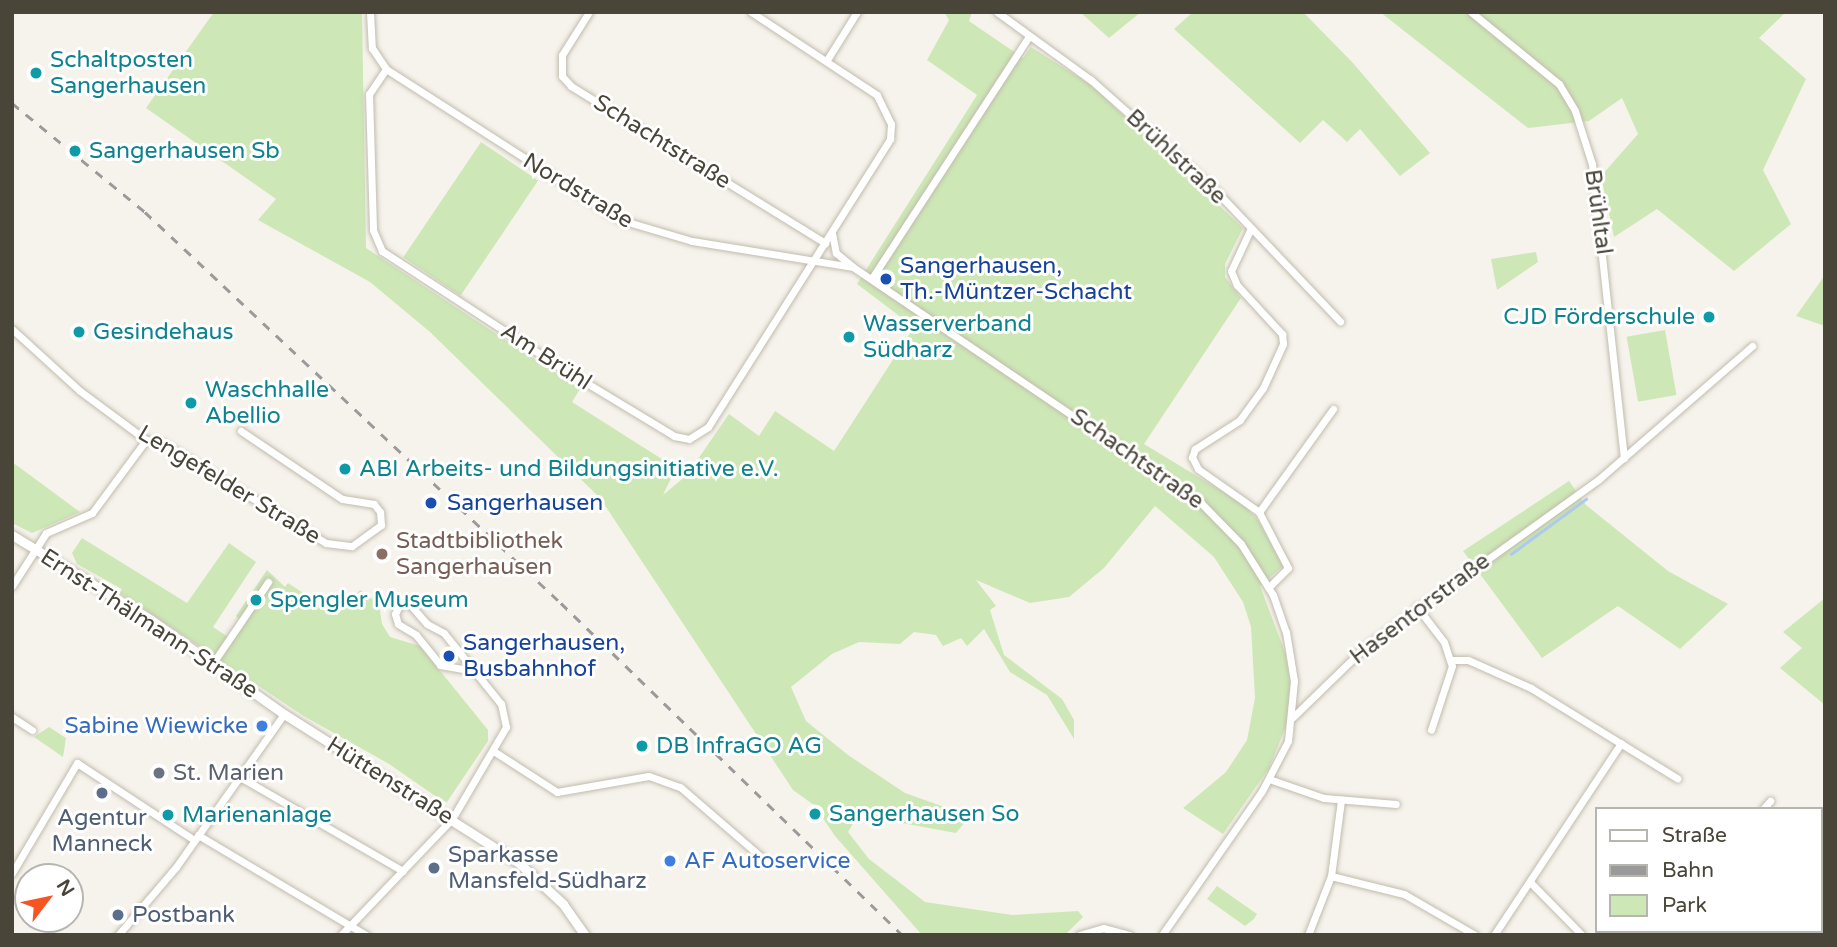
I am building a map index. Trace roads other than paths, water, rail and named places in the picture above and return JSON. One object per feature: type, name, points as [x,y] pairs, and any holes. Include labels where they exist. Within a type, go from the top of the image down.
[{"type":"street","points":[[370,12],[372,48],[386,69]]},
{"type":"street","name":"Schachtstraße","points":[[589,12],[562,55],[560,67],[571,86],[825,243]]},
{"type":"street","points":[[751,12],[877,95],[891,124],[885,152],[813,262]]},
{"type":"street","points":[[827,60],[857,12]]},
{"type":"street","name":"Brühlstraße","points":[[997,12],[1028,38],[1091,80],[1251,228],[1340,321]]},
{"type":"street","name":"Brühltal","points":[[1471,12],[1559,84],[1575,111],[1592,164],[1625,458]]},
{"type":"street","points":[[872,278],[1028,38]]},
{"type":"street","name":"Am Brühl","points":[[386,69],[369,94],[373,230],[382,251],[674,436],[689,439],[707,429],[813,262]]},
{"type":"street","name":"Nordstraße","points":[[386,69],[621,220],[692,241],[853,267]]},
{"type":"street","points":[[1251,228],[1231,271],[1237,285],[1282,334],[1283,344],[1263,388],[1240,420],[1195,449],[1192,457],[1198,469],[1259,512],[1288,568],[1269,587]]},
{"type":"street","name":"Schachtstraße","points":[[831,232],[836,253],[853,267],[1201,502],[1241,544],[1269,587],[1290,646],[1293,717]]},
{"type":"street","name":"Lengefelder Straße","points":[[12,328],[80,391],[146,440],[162,443],[327,544],[356,544],[381,525],[380,512],[374,504],[342,499],[241,431]]},
{"type":"street","name":"Hasentorstraße","points":[[1162,935],[1269,779],[1288,741],[1293,717],[1361,651],[1417,607],[1625,458],[1752,346]]},
{"type":"street","points":[[1259,512],[1333,408]]},
{"type":"street","points":[[12,586],[49,531],[92,513],[146,440]]},
{"type":"street","name":"Ernst-Thälmann-Straße","points":[[12,535],[213,663],[284,714]]},
{"type":"street","points":[[213,663],[268,582]]},
{"type":"street","points":[[341,935],[452,819],[495,751],[506,727],[506,714],[474,671],[450,640],[409,603],[399,606],[398,624],[416,635],[440,664],[474,671]]},
{"type":"street","points":[[1417,607],[1451,660],[1452,675],[1431,730]]},
{"type":"street","points":[[1451,660],[1467,660],[1531,688],[1677,778]]},
{"type":"street","points":[[118,935],[196,838],[284,714]]},
{"type":"street","name":"Hüttenstraße","points":[[284,714],[452,819],[535,876],[585,935]]},
{"type":"street","points":[[12,716],[32,730]]},
{"type":"street","points":[[1494,935],[1531,883],[1621,743]]},
{"type":"street","points":[[495,751],[558,792],[649,776],[680,787],[767,862]]},
{"type":"street","points":[[12,873],[77,763],[196,838],[366,935]]},
{"type":"street","points":[[240,777],[403,871]]},
{"type":"street","points":[[1269,779],[1311,795],[1396,804]]},
{"type":"street","points":[[1308,935],[1331,876],[1342,800]]},
{"type":"street","points":[[1331,876],[1404,894],[1475,935]]},
{"type":"street","points":[[1531,883],[1583,935]]},
{"type":"street","points":[[1079,935],[1108,928],[1129,935]]},
{"type":"waterway","points":[[1511,554],[1586,499]]},
{"type":"railway","points":[[12,103],[145,212],[561,603],[902,935]]},
{"type":"place","name":"Schaltposten Sangerhausen","points":[[36,73]]},
{"type":"place","name":"Sangerhausen Sb","points":[[75,151]]},
{"type":"place","name":"Sangerhausen, Th.-Müntzer-Schacht","points":[[886,279]]},
{"type":"place","name":"CJD Förderschule","points":[[1709,317]]},
{"type":"place","name":"Gesindehaus","points":[[79,332]]},
{"type":"place","name":"Wasserverband Südharz","points":[[849,337]]},
{"type":"place","name":"Waschhalle Abellio","points":[[191,403]]},
{"type":"place","name":"ABI Arbeits- und Bildungsinitiative e.V.","points":[[345,469]]},
{"type":"place","name":"Sangerhausen","points":[[431,503]]},
{"type":"place","name":"Stadtbibliothek Sangerhausen","points":[[382,554]]},
{"type":"place","name":"Spengler Museum","points":[[256,600]]},
{"type":"place","name":"Sangerhausen, Busbahnhof","points":[[449,656]]},
{"type":"place","name":"Sabine Wiewicke","points":[[262,726]]},
{"type":"place","name":"DB InfraGO AG","points":[[642,746]]},
{"type":"place","name":"St. Marien","points":[[159,773]]},
{"type":"place","name":"Agentur Manneck","points":[[102,793]]},
{"type":"place","name":"Sangerhausen So","points":[[815,814]]},
{"type":"place","name":"Marienanlage","points":[[168,815]]},
{"type":"place","name":"AF Autoservice","points":[[670,861]]},
{"type":"place","name":"Sparkasse Mansfeld-Südharz","points":[[434,868]]},
{"type":"place","name":"Postbank","points":[[118,915]]}]
